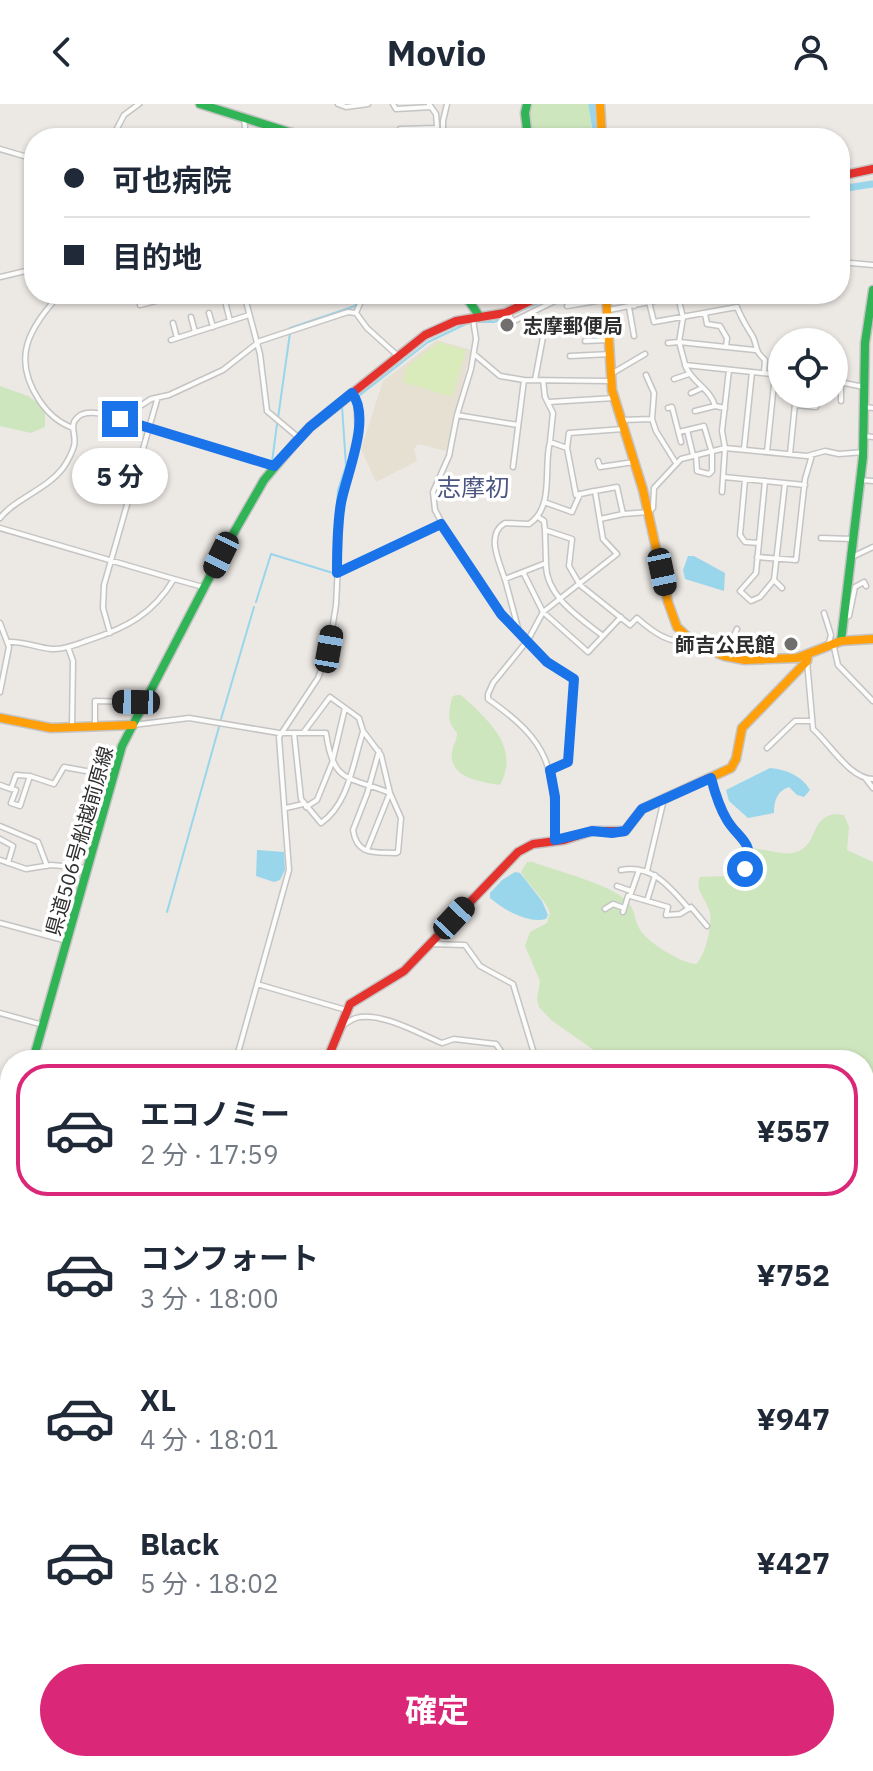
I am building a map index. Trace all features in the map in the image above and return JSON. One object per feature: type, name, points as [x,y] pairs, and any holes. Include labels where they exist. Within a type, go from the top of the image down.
[{"type":"street","points":[[117,128],[124,115],[139,104]]},
{"type":"street","points":[[202,104],[276,128]]},
{"type":"street","points":[[338,104],[346,107],[368,104]]},
{"type":"street","points":[[393,104],[396,109],[430,105],[436,114],[437,128]]},
{"type":"street","points":[[442,128],[447,104]]},
{"type":"street","points":[[527,104],[527,128]]},
{"type":"street","points":[[600,104],[601,128]]},
{"type":"street","points":[[244,118],[245,128]]},
{"type":"street","points":[[0,149],[24,156]]},
{"type":"street","points":[[850,174],[873,169]]},
{"type":"street","points":[[850,263],[873,265]]},
{"type":"street","points":[[0,277],[24,271]]},
{"type":"street","points":[[834,643],[844,617],[860,480],[869,436],[866,316],[873,290]]},
{"type":"street","points":[[52,304],[38,321],[23,360],[26,377],[42,405],[66,426],[73,428]]},
{"type":"street","points":[[246,304],[258,343],[267,411],[299,438]]},
{"type":"street","points":[[356,313],[360,304]]},
{"type":"street","points":[[469,304],[476,318],[474,354],[449,456],[432,495],[441,524],[496,607],[547,662],[572,677],[575,684],[568,762],[550,770]]},
{"type":"street","name":"県道506号船越前原線","points":[[36,1050],[122,746],[271,465],[352,393],[437,328],[508,311],[523,304]]},
{"type":"street","points":[[508,311],[512,322],[549,304]]},
{"type":"street","points":[[567,306],[576,304]]},
{"type":"street","points":[[608,304],[614,398],[649,512],[672,618],[684,637],[724,656],[745,660],[808,657]]},
{"type":"street","points":[[609,310],[640,304]]},
{"type":"street","points":[[650,304],[654,322],[737,307],[747,332],[753,338],[755,350],[765,360],[764,373]]},
{"type":"street","points":[[680,304],[683,318],[679,342],[685,365],[689,374],[713,398],[715,406]]},
{"type":"street","points":[[226,305],[230,321]]},
{"type":"street","points":[[632,306],[634,336]]},
{"type":"street","points":[[120,419],[151,399],[158,399],[223,370],[258,343],[348,312],[356,313],[367,328],[398,356]]},
{"type":"street","points":[[209,313],[213,327]]},
{"type":"street","points":[[705,314],[707,324],[720,326],[727,338],[726,347]]},
{"type":"street","points":[[171,340],[249,315]]},
{"type":"street","points":[[191,317],[195,332]]},
{"type":"street","points":[[173,323],[177,338]]},
{"type":"street","points":[[535,380],[543,337]]},
{"type":"street","points":[[585,341],[610,340]]},
{"type":"street","points":[[668,343],[755,350]]},
{"type":"street","points":[[474,354],[496,375],[524,380],[611,377],[645,354]]},
{"type":"street","points":[[570,356],[611,354]]},
{"type":"street","points":[[685,365],[768,373]]},
{"type":"street","points":[[722,492],[725,448],[722,431],[729,370]]},
{"type":"street","points":[[744,450],[752,372]]},
{"type":"street","points":[[674,379],[689,374]]},
{"type":"street","points":[[646,375],[654,393],[652,419],[656,431],[677,464]]},
{"type":"street","points":[[513,467],[524,380]]},
{"type":"street","points":[[518,631],[496,553],[497,528],[505,523],[529,524],[538,517],[543,502],[553,421],[543,380]]},
{"type":"street","points":[[691,393],[702,388]]},
{"type":"street","points":[[239,1050],[289,870],[279,733],[324,668],[334,615],[341,504],[358,436],[356,398],[352,393]]},
{"type":"street","points":[[549,402],[614,398]]},
{"type":"street","points":[[110,633],[103,593],[158,399]]},
{"type":"street","points":[[695,411],[715,406],[725,408]]},
{"type":"street","points":[[668,408],[672,407],[681,442]]},
{"type":"street","points":[[767,452],[772,408]]},
{"type":"street","points":[[790,454],[795,408]]},
{"type":"street","points":[[0,518],[60,471],[74,445],[75,419],[87,412],[120,419],[271,465]]},
{"type":"street","points":[[457,415],[519,425]]},
{"type":"street","points":[[623,514],[617,487],[576,495],[567,448],[569,433],[652,419]]},
{"type":"street","points":[[679,432],[687,430],[704,426],[712,453],[712,471],[709,474],[697,471],[687,430]]},
{"type":"street","points":[[550,442],[567,448]]},
{"type":"street","points":[[600,519],[649,512],[653,508],[654,488],[681,459],[695,455],[725,448],[813,455],[825,451],[839,454],[864,452]]},
{"type":"street","points":[[757,557],[796,560],[805,485],[813,455]]},
{"type":"street","points":[[598,461],[600,467],[634,462]]},
{"type":"street","points":[[724,477],[805,485]]},
{"type":"street","points":[[745,479],[740,535],[745,542],[759,543]]},
{"type":"street","points":[[860,480],[873,481]]},
{"type":"street","points":[[765,481],[756,573],[740,591],[751,601],[760,597],[774,580],[785,483]]},
{"type":"street","points":[[555,840],[555,797],[550,770],[530,732],[487,697],[496,678],[528,640],[543,612],[617,554],[603,539],[595,491]]},
{"type":"street","points":[[543,502],[572,512],[580,494]]},
{"type":"street","points":[[538,517],[544,521],[546,571],[559,599],[603,636]]},
{"type":"street","points":[[337,573],[441,524]]},
{"type":"street","points":[[0,528],[205,588]]},
{"type":"street","points":[[545,530],[572,539],[569,566],[580,585],[630,625],[637,618],[663,638],[693,642]]},
{"type":"street","points":[[821,538],[852,539]]},
{"type":"street","points":[[850,558],[873,547]]},
{"type":"street","points":[[505,579],[546,563]]},
{"type":"street","points":[[523,572],[543,612],[588,652],[621,617]]},
{"type":"street","points":[[9,642],[29,643],[55,650],[126,627],[155,606],[174,579]]},
{"type":"street","points":[[774,580],[782,588]]},
{"type":"street","points":[[844,617],[849,616],[855,587],[864,582],[866,586]]},
{"type":"street","points":[[824,613],[838,665],[873,701]]},
{"type":"street","points":[[0,623],[9,642],[0,692]]},
{"type":"street","points":[[724,656],[737,629]]},
{"type":"street","points":[[331,1050],[346,1010],[365,993],[404,971],[518,852],[533,844],[592,831],[620,833],[629,827],[642,809],[734,765],[742,728],[808,657],[834,643],[873,639]]},
{"type":"street","points":[[68,647],[73,661],[72,728]]},
{"type":"street","points":[[808,657],[810,721],[813,729],[852,771],[866,779],[873,788]]},
{"type":"street","points":[[303,733],[330,697],[359,718],[363,731],[379,751],[390,793],[401,818],[398,852],[367,851],[356,843],[353,830],[379,751]]},
{"type":"street","points":[[95,728],[95,701],[136,702]]},
{"type":"street","points":[[286,808],[305,806],[317,800],[332,763],[345,708]]},
{"type":"street","points":[[0,718],[51,728],[95,728],[189,718],[279,733],[326,733],[332,763],[349,779],[390,793]]},
{"type":"street","points":[[767,748],[795,721],[810,721]]},
{"type":"street","points":[[294,733],[296,765],[305,806],[318,822],[336,812],[363,731]]},
{"type":"street","points":[[11,789],[16,775],[54,784],[64,767],[113,776]]},
{"type":"street","points":[[0,785],[16,790],[11,803],[20,806],[30,776]]},
{"type":"street","points":[[711,778],[719,806],[748,847],[750,855],[745,869]]},
{"type":"street","points":[[866,779],[873,779]]},
{"type":"street","points":[[367,851],[390,793]]},
{"type":"street","points":[[647,871],[664,799]]},
{"type":"street","points":[[0,826],[38,842],[47,866]]},
{"type":"street","points":[[0,839],[13,846],[8,863]]},
{"type":"street","points":[[0,860],[26,869],[47,866],[87,868]]},
{"type":"street","points":[[621,870],[647,871],[655,875],[689,909]]},
{"type":"street","points":[[605,909],[613,904],[624,910],[639,870]]},
{"type":"street","points":[[647,901],[655,875]]},
{"type":"street","points":[[617,886],[647,901],[668,907],[666,915],[680,914],[691,907],[707,926]]},
{"type":"street","points":[[0,923],[67,941]]},
{"type":"street","points":[[430,944],[465,945],[480,966],[513,984],[533,1050]]},
{"type":"street","points":[[257,984],[346,1010]]},
{"type":"street","points":[[0,1013],[43,1025]]},
{"type":"street","points":[[339,1027],[353,1018],[373,1017],[442,1043],[454,1039],[496,1044],[502,1050]]},
{"type":"shaded area","points":[[437,340],[471,350],[446,451],[418,444],[414,449],[417,461],[376,482],[361,449],[383,381]]},
{"type":"green space","points":[[529,104],[590,104],[591,128],[530,128]]},
{"type":"green space","points":[[439,342],[466,350],[452,397],[403,382],[407,367]]},
{"type":"green space","points":[[0,386],[28,396],[45,408],[45,427],[31,433],[0,426]]},
{"type":"green space","points":[[461,695],[481,714],[504,746],[505,771],[500,785],[468,777],[455,768],[452,752],[457,733],[449,716],[452,697]]},
{"type":"green space","points":[[844,815],[849,827],[847,850],[873,862],[873,1050],[594,1050],[551,1020],[539,1007],[540,981],[525,946],[530,932],[547,923],[550,913],[521,872],[527,862],[582,878],[618,894],[629,903],[643,934],[673,956],[696,964],[705,948],[710,920],[709,909],[700,892],[700,877],[727,876],[737,848],[795,853],[806,846],[817,825],[826,817]]},
{"type":"water","points":[[688,556],[694,556],[725,573],[724,591],[685,579],[683,570]]},
{"type":"water","points":[[770,768],[793,774],[810,790],[804,797],[789,787],[777,797],[774,813],[748,818],[729,801],[726,790]]},
{"type":"water","points":[[257,850],[284,852],[285,870],[280,880],[274,882],[256,876]]},
{"type":"water","points":[[515,872],[520,873],[542,901],[548,915],[546,919],[524,918],[490,898],[490,893],[502,880]]},
{"type":"waterway","points":[[592,104],[596,128]]},
{"type":"waterway","points":[[850,187],[873,184]]},
{"type":"waterway","points":[[290,328],[356,304]]},
{"type":"waterway","points":[[480,322],[494,322],[536,304]]},
{"type":"waterway","points":[[360,395],[428,342],[468,323]]},
{"type":"waterway","points":[[278,418],[290,333]]},
{"type":"waterway","points":[[336,515],[338,490],[346,466],[342,406],[352,399]]},
{"type":"waterway","points":[[265,474],[272,462],[277,424]]},
{"type":"waterway","points":[[256,602],[271,554],[333,573],[336,521]]},
{"type":"waterway","points":[[221,719],[254,607]]},
{"type":"waterway","points":[[132,717],[184,620]]},
{"type":"waterway","points":[[167,912],[219,727]]},
{"type":"traffic: fast","points":[[200,104],[276,128]]},
{"type":"traffic: fast","points":[[527,104],[527,128]]},
{"type":"traffic: fast","points":[[841,641],[863,457],[865,343],[873,290]]},
{"type":"traffic: fast","points":[[471,304],[480,317]]},
{"type":"traffic: fast","points":[[36,1050],[122,746],[221,555],[264,480],[295,443]]},
{"type":"traffic: slow","points":[[600,104],[601,128]]},
{"type":"traffic: slow","points":[[607,304],[612,390],[643,490],[668,602],[677,627],[693,642],[724,656],[745,660],[797,658],[841,641],[873,639]]},
{"type":"traffic: slow","points":[[707,779],[731,768],[736,759],[742,728],[807,661],[808,654]]},
{"type":"traffic: slow","points":[[0,718],[51,728],[133,725]]},
{"type":"traffic: jam","points":[[850,174],[873,169]]},
{"type":"traffic: jam","points":[[295,443],[310,427],[425,335],[456,321],[505,313],[524,304]]},
{"type":"traffic: jam","points":[[331,1050],[350,1004],[404,971],[518,852],[533,844],[564,840],[592,831],[625,831],[642,809],[707,779]]},
{"type":"place","name":"志摩郵便局","points":[[507,325]]},
{"type":"place","name":"師吉公民館","points":[[791,644]]},
{"type":"district","name":"志摩初","points":[[473,487]]},
{"type":"route","points":[[120,419],[274,466],[310,427],[352,393],[356,398],[358,436],[341,504],[337,573],[441,524],[501,614],[547,662],[574,679],[568,762],[550,770],[555,797],[555,840],[592,831],[620,833],[629,827],[642,809],[711,778],[719,806],[748,847],[750,855],[745,869]]}]
